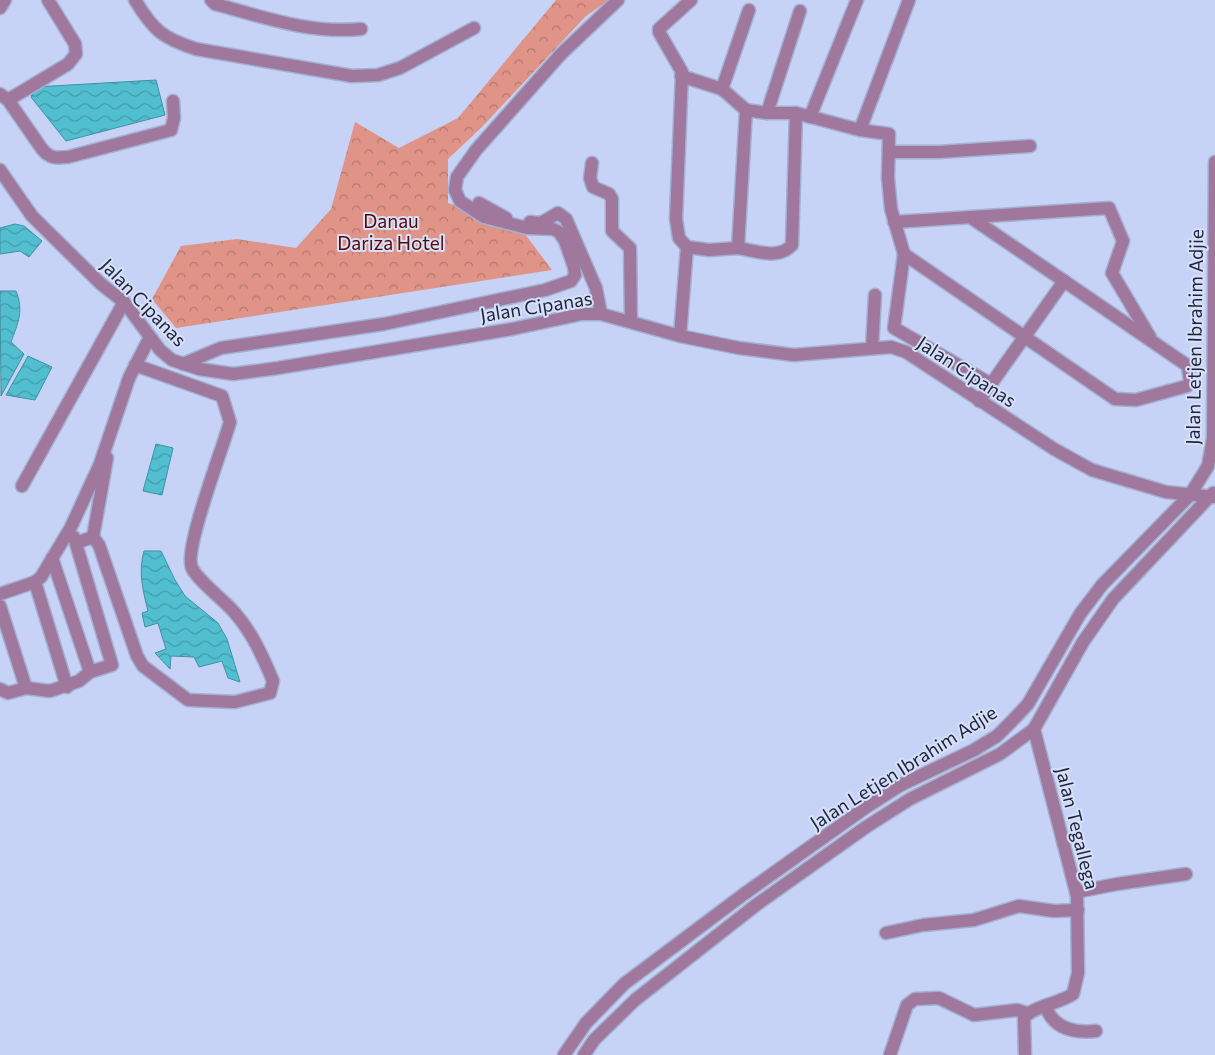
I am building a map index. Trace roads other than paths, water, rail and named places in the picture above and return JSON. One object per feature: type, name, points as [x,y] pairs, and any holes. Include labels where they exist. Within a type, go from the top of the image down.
[{"type":"street","points":[[0,8],[5,0]]},
{"type":"street","points":[[48,0],[75,44],[76,54],[68,64],[4,97],[42,150],[48,155],[55,158],[68,157],[171,130],[174,118],[173,100]]},
{"type":"street","points":[[135,0],[156,30],[179,43],[196,49],[352,76],[378,75],[400,68],[474,28]]},
{"type":"street","points":[[211,0],[214,4],[296,27],[335,32],[361,29]]},
{"type":"street","points":[[183,364],[221,348],[384,324],[545,290],[571,282],[575,275],[574,267],[565,241],[559,232],[553,229],[527,228],[484,217],[460,201],[455,190],[457,177],[476,150],[561,54],[618,0]]},
{"type":"street","points":[[691,0],[658,32],[682,72],[676,219],[679,238],[687,247],[709,250],[738,248],[780,254],[787,251],[792,245],[796,112]]},
{"type":"street","points":[[810,117],[857,0]]},
{"type":"street","points":[[860,130],[909,0]]},
{"type":"street","points":[[722,89],[749,10]]},
{"type":"street","points":[[767,113],[800,11]]},
{"type":"street","points":[[682,76],[722,89],[746,110],[767,113],[796,112],[860,130],[888,134],[888,178],[894,222],[904,254],[894,328],[992,384]]},
{"type":"street","points":[[738,248],[746,110]]},
{"type":"street","points":[[889,152],[1030,146]]},
{"type":"street","name":"Jalan Letjen Ibrahim Adjie","points":[[564,1055],[586,1023],[624,984],[752,888],[901,786],[974,750],[997,736],[1028,704],[1075,622],[1102,585],[1190,496],[1208,466],[1213,438],[1215,162]]},
{"type":"street","points":[[592,163],[590,178],[593,187],[609,194],[612,199],[612,232],[630,248],[631,321]]},
{"type":"street","name":"Jalan Cipanas","points":[[0,170],[32,216],[101,284],[124,302],[160,350],[183,364],[233,374],[512,329],[582,314],[601,314],[680,336],[739,348],[794,356],[891,347],[906,352],[979,401],[1092,470],[1166,492],[1190,496],[1214,495]]},
{"type":"street","points":[[480,204],[507,219],[537,224],[558,213],[561,214],[569,226],[592,278],[601,314]]},
{"type":"street","points":[[894,222],[1108,208],[1123,241],[1112,273],[1153,342]]},
{"type":"street","points":[[904,254],[1116,399],[1136,400],[1187,386],[1190,383],[1188,366],[970,217]]},
{"type":"street","points":[[680,336],[687,247]]},
{"type":"street","points":[[979,401],[1064,281]]},
{"type":"street","points":[[872,348],[875,294]]},
{"type":"street","points":[[22,486],[124,302]]},
{"type":"street","points":[[0,594],[35,582],[71,527],[109,440],[129,378],[150,337]]},
{"type":"street","points":[[93,537],[100,545],[137,656],[143,666],[188,700],[235,702],[270,693],[273,682],[250,632],[235,612],[192,569],[190,556],[198,520],[230,422],[227,408],[222,396],[136,365]]},
{"type":"street","points":[[93,537],[109,440]]},
{"type":"street","name":"Jalan Letjen Ibrahim Adjie","points":[[584,1055],[594,1040],[635,1000],[756,905],[866,827],[910,799],[1000,754],[1034,729],[1083,642],[1113,599],[1214,495]]},
{"type":"street","points":[[0,689],[8,693],[26,688],[50,691],[67,687],[90,672],[112,665],[113,661],[71,527]]},
{"type":"street","points":[[76,543],[93,537]]},
{"type":"street","points":[[52,558],[90,672]]},
{"type":"street","points":[[35,582],[67,687]]},
{"type":"street","points":[[0,606],[26,688]]},
{"type":"street","name":"Jalan Tegallega","points":[[1028,1014],[1033,1010],[1063,1000],[1072,994],[1076,985],[1078,910],[1076,892],[1034,729]]},
{"type":"street","points":[[901,786],[910,799]]},
{"type":"street","points":[[1076,892],[1186,874]]},
{"type":"street","points":[[886,933],[923,926],[974,920],[1019,906],[1054,911],[1078,910]]},
{"type":"street","points":[[890,1055],[908,1005],[915,999],[939,998],[974,1015],[1017,1010],[1028,1014],[1024,1018],[1025,1055]]},
{"type":"street","points":[[1046,1007],[1054,1022],[1065,1028],[1078,1032],[1096,1031]]},
{"type":"water","points":[[156,80],[165,115],[66,141],[31,97],[35,87]]},
{"type":"water","points":[[15,224],[24,226],[42,241],[29,257],[20,251],[0,254],[0,228]]},
{"type":"water","points":[[0,291],[16,291],[20,311],[11,342],[24,354],[1,396]]},
{"type":"water","points":[[28,356],[52,367],[35,400],[6,395]]},
{"type":"water","points":[[156,444],[173,448],[162,495],[143,491]]},
{"type":"water","points":[[144,551],[161,551],[185,596],[218,623],[227,639],[240,682],[228,678],[222,661],[199,667],[194,657],[171,656],[170,669],[155,653],[166,649],[158,623],[145,627],[142,613],[148,611],[141,574]]},
{"type":"park label","name":"Danau Dariza Hotel","points":[[391,231]]}]
